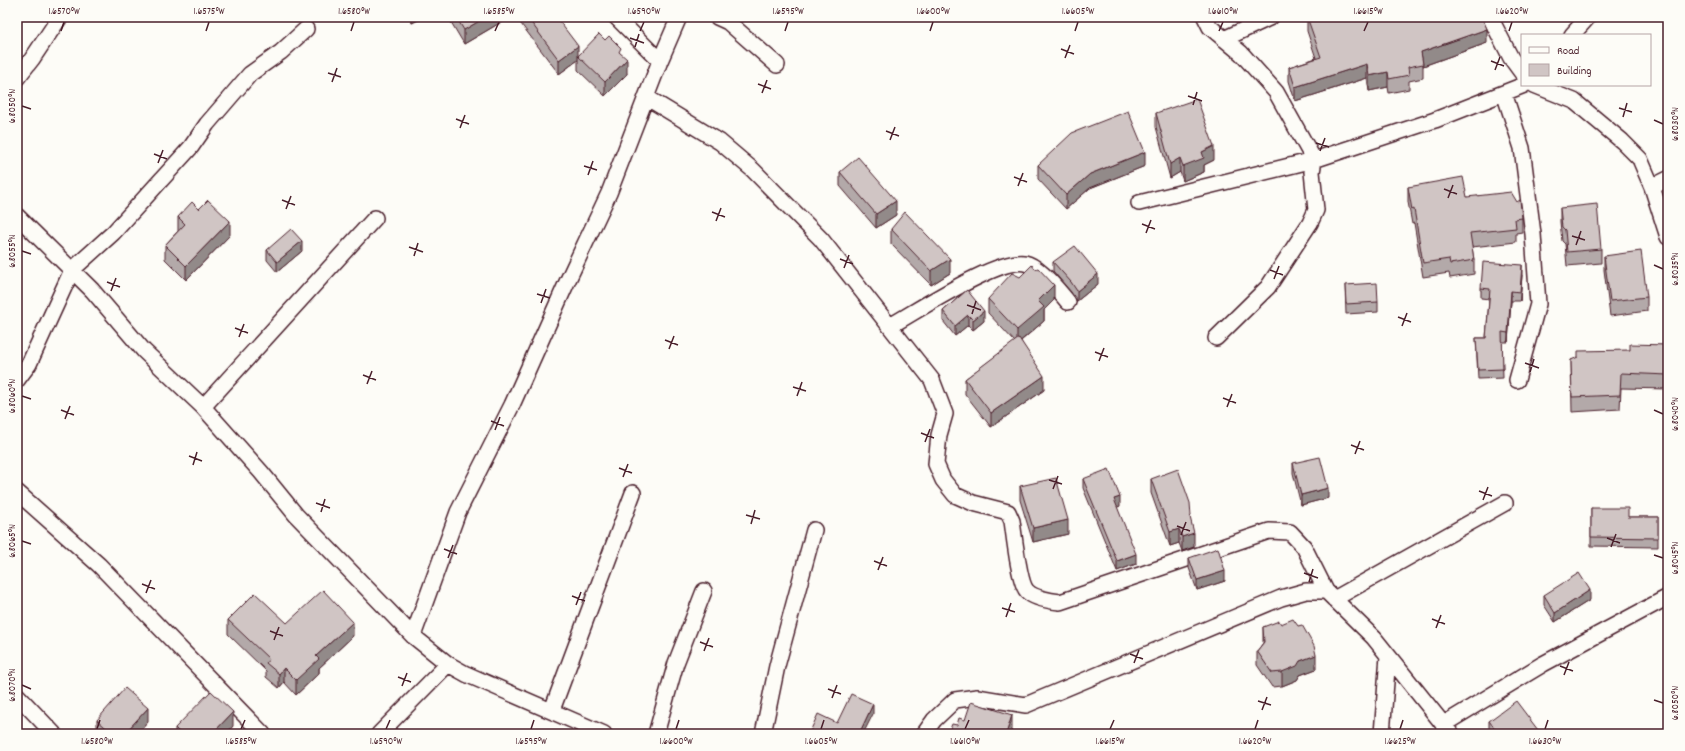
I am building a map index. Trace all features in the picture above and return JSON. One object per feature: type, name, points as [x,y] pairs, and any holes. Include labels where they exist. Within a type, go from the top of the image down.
[{"type":"street","points":[[17,78],[32,59],[60,17]]},
{"type":"street","points":[[616,17],[660,61]]},
{"type":"street","points":[[413,636],[458,512],[512,405],[609,193],[660,61],[680,17]]},
{"type":"street","points":[[717,17],[728,22],[777,65]]},
{"type":"street","points":[[1205,17],[1210,27],[1241,54],[1276,92],[1314,160],[1312,172],[1316,210],[1310,223],[1268,287],[1216,338]]},
{"type":"street","points":[[1224,39],[1271,17]]},
{"type":"street","points":[[1490,17],[1511,58],[1521,72]]},
{"type":"street","points":[[1573,34],[1588,17]]},
{"type":"street","points":[[17,380],[29,364],[72,270],[113,233],[191,147],[207,124],[250,74],[281,52],[306,29]]},
{"type":"street","points":[[1139,203],[1314,160],[1435,120],[1522,86]]},
{"type":"street","points":[[1536,86],[1574,101],[1622,141],[1640,160],[1652,187],[1668,237]]},
{"type":"street","points":[[1504,93],[1522,148],[1533,234],[1538,304],[1516,380]]},
{"type":"street","points":[[646,96],[720,142],[753,170],[821,239],[932,380],[945,414],[939,435],[936,464],[943,480],[955,495],[973,503],[1008,512],[1012,521],[1021,581],[1027,592],[1044,599],[1060,602],[1269,530],[1290,532],[1304,547],[1330,595],[1374,638],[1448,729],[1543,664],[1668,597]]},
{"type":"street","points":[[1652,187],[1668,180]]},
{"type":"street","points":[[17,216],[110,310],[144,351],[203,407],[261,472],[296,515],[413,636],[448,664],[466,674],[552,710],[604,734]]},
{"type":"street","points":[[203,407],[375,218]]},
{"type":"street","points":[[890,326],[963,284],[1010,263],[1028,263],[1051,281],[1068,302]]},
{"type":"street","points":[[17,492],[99,565],[263,734]]},
{"type":"street","points":[[552,710],[633,493]]},
{"type":"street","points":[[924,734],[934,720],[954,700],[977,698],[1026,705],[1281,598],[1306,591],[1330,595],[1505,503]]},
{"type":"street","points":[[763,734],[777,666],[814,530]]},
{"type":"street","points":[[656,734],[676,663],[704,591]]},
{"type":"street","points":[[1382,734],[1388,656]]},
{"type":"street","points":[[378,734],[448,664]]},
{"type":"street","points":[[17,696],[54,734]]},
{"type":"building","points":[[456,17],[486,17],[464,30]]},
{"type":"building","points":[[527,17],[556,17],[578,46],[559,60]]},
{"type":"building","points":[[1307,17],[1482,17],[1487,29],[1421,52],[1423,64],[1408,67],[1409,75],[1389,79],[1388,72],[1369,76],[1367,64],[1295,87],[1289,67],[1321,57]]},
{"type":"building","points":[[599,34],[605,40],[609,36],[621,48],[619,52],[627,59],[605,82],[578,56]]},
{"type":"building","points":[[1197,99],[1214,146],[1202,152],[1204,158],[1183,166],[1180,158],[1170,164],[1156,113]]},
{"type":"building","points":[[1128,111],[1145,152],[1090,174],[1066,195],[1038,165],[1072,133]]},
{"type":"building","points":[[858,157],[896,201],[876,214],[840,172]]},
{"type":"building","points":[[1463,177],[1467,197],[1511,192],[1517,202],[1520,200],[1522,218],[1515,219],[1516,228],[1470,233],[1474,260],[1450,264],[1449,259],[1423,263],[1414,209],[1412,210],[1408,187]]},
{"type":"building","points":[[208,200],[230,221],[186,266],[165,245],[185,224],[178,217],[192,202],[199,209]]},
{"type":"building","points":[[1597,204],[1601,249],[1567,252],[1565,230],[1562,227],[1560,208]]},
{"type":"building","points":[[905,212],[950,259],[931,271],[891,229]]},
{"type":"building","points":[[291,229],[302,241],[277,262],[267,250]]},
{"type":"building","points":[[1075,246],[1098,274],[1077,291],[1053,262]]},
{"type":"building","points":[[1641,251],[1647,297],[1610,301],[1604,256]]},
{"type":"building","points":[[1483,262],[1522,265],[1520,292],[1511,291],[1508,333],[1502,332],[1503,369],[1478,370],[1476,338],[1486,338],[1490,289],[1481,288]]},
{"type":"building","points":[[1032,265],[1035,269],[1038,268],[1054,285],[1038,301],[1044,307],[1017,330],[988,299],[1012,273],[1020,277]]},
{"type":"building","points":[[1377,283],[1378,302],[1346,304],[1345,285]]},
{"type":"building","points":[[967,290],[984,311],[973,320],[968,315],[955,326],[943,311]]},
{"type":"building","points":[[1019,338],[1044,376],[991,413],[965,379]]},
{"type":"building","points":[[1630,344],[1668,345],[1668,375],[1621,373],[1620,395],[1572,397],[1571,360],[1578,357],[1578,351],[1630,350]]},
{"type":"building","points":[[1320,457],[1328,488],[1301,495],[1293,463]]},
{"type":"building","points":[[1109,469],[1120,497],[1114,499],[1136,554],[1117,561],[1083,479]]},
{"type":"building","points":[[1178,469],[1190,503],[1190,517],[1194,533],[1182,537],[1179,529],[1170,532],[1151,479]]},
{"type":"building","points":[[1056,478],[1068,520],[1033,528],[1020,486]]},
{"type":"building","points":[[1591,508],[1628,508],[1628,517],[1658,517],[1658,538],[1591,537]]},
{"type":"building","points":[[1218,548],[1225,571],[1197,580],[1189,558]]},
{"type":"building","points":[[1579,573],[1590,590],[1555,613],[1544,595]]},
{"type":"building","points":[[323,590],[353,622],[316,656],[319,659],[296,680],[284,668],[279,674],[266,663],[269,659],[228,620],[255,593],[287,623]]},
{"type":"building","points":[[1293,619],[1298,626],[1302,625],[1314,646],[1316,655],[1300,661],[1297,666],[1282,672],[1272,673],[1257,651],[1264,642],[1263,627],[1279,621],[1281,624]]},
{"type":"building","points":[[125,688],[148,708],[124,734],[113,734],[97,720]]},
{"type":"building","points":[[211,691],[233,712],[212,734],[181,734],[175,728]]},
{"type":"building","points":[[851,694],[873,704],[859,734],[809,734],[818,714],[837,723]]},
{"type":"building","points":[[1516,701],[1541,734],[1492,734],[1497,731],[1489,721]]},
{"type":"building","points":[[971,702],[1012,715],[1006,734],[948,734],[952,724],[957,725],[959,718],[965,720]]}]
